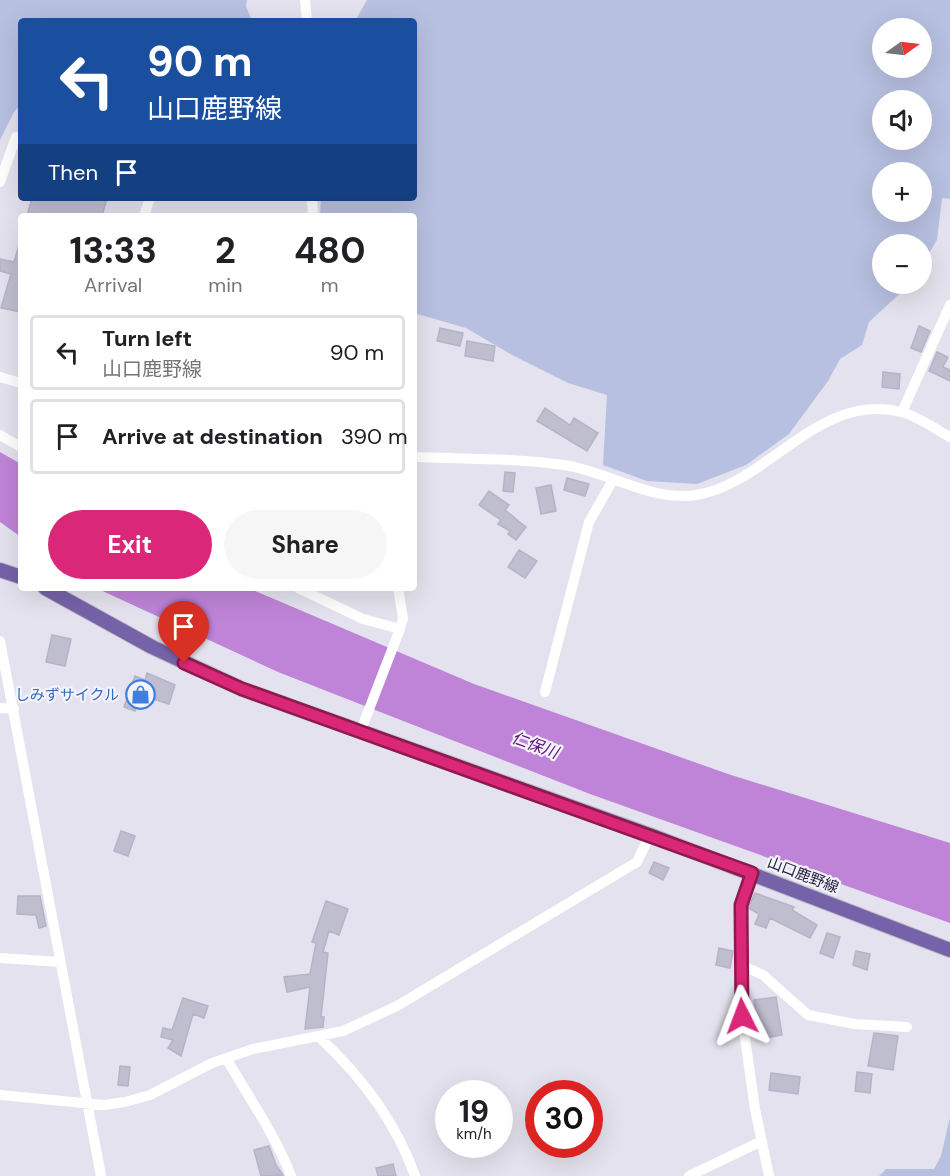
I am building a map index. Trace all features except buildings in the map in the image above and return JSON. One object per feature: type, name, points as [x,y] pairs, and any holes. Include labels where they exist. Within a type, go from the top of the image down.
[{"type":"main road","points":[[0,570],[18,576]]},
{"type":"main road","name":"山口鹿野線","points":[[51,591],[201,671],[242,689],[363,724],[455,766],[650,835],[950,950]]},
{"type":"street","points":[[305,0],[307,18]]},
{"type":"street","points":[[0,182],[16,138],[18,138]]},
{"type":"street","points":[[902,412],[950,305]]},
{"type":"street","points":[[0,377],[18,382]]},
{"type":"street","points":[[417,457],[567,465],[613,480],[676,495],[694,495],[729,484],[807,432],[837,417],[865,411],[902,412],[950,437]]},
{"type":"street","points":[[0,435],[18,445]]},
{"type":"street","points":[[545,692],[589,522],[613,480]]},
{"type":"street","points":[[304,591],[363,619],[399,632]]},
{"type":"street","points":[[363,724],[403,618],[398,591]]},
{"type":"street","points":[[0,641],[101,1176]]},
{"type":"street","points":[[0,708],[14,709]]},
{"type":"street","points":[[0,1095],[104,1105],[150,1095],[226,1058],[253,1049],[320,1038],[379,1017],[603,880],[637,862],[650,835]]},
{"type":"street","points":[[752,873],[741,905],[740,1003],[769,1176]]},
{"type":"street","points":[[0,958],[60,962]]},
{"type":"street","points":[[741,965],[763,975],[808,1015],[855,1024],[907,1027]]},
{"type":"street","points":[[320,1038],[345,1061],[373,1096],[403,1142],[415,1176]]},
{"type":"street","points":[[226,1058],[266,1129],[280,1147],[291,1176]]},
{"type":"street","points":[[689,1176],[762,1140]]},
{"type":"shaded area","points":[[0,0],[247,0],[246,6],[251,18],[18,18],[18,107],[0,140]]},
{"type":"shaded area","points":[[367,0],[950,0],[950,199],[942,198],[937,240],[932,248],[932,234],[872,234],[872,294],[899,294],[869,322],[862,345],[840,359],[828,381],[789,434],[746,465],[697,484],[647,481],[603,465],[607,395],[568,383],[514,356],[466,328],[417,314],[417,213],[320,213],[321,201],[417,201],[417,18],[357,18]]},
{"type":"shaded area","points":[[950,1117],[950,1176],[879,1176],[886,1169],[934,1169],[941,1156]]},
{"type":"water","points":[[0,452],[18,462],[18,535],[0,522]]},
{"type":"water","name":"仁保川","points":[[102,591],[255,591],[474,684],[728,774],[950,843],[950,923],[590,794],[278,672]]},
{"type":"place","name":"しみずサイクル","points":[[140,695]]},
{"type":"route","points":[[184,663],[242,689],[361,730],[752,873],[741,905],[740,1003],[742,1016]]}]
